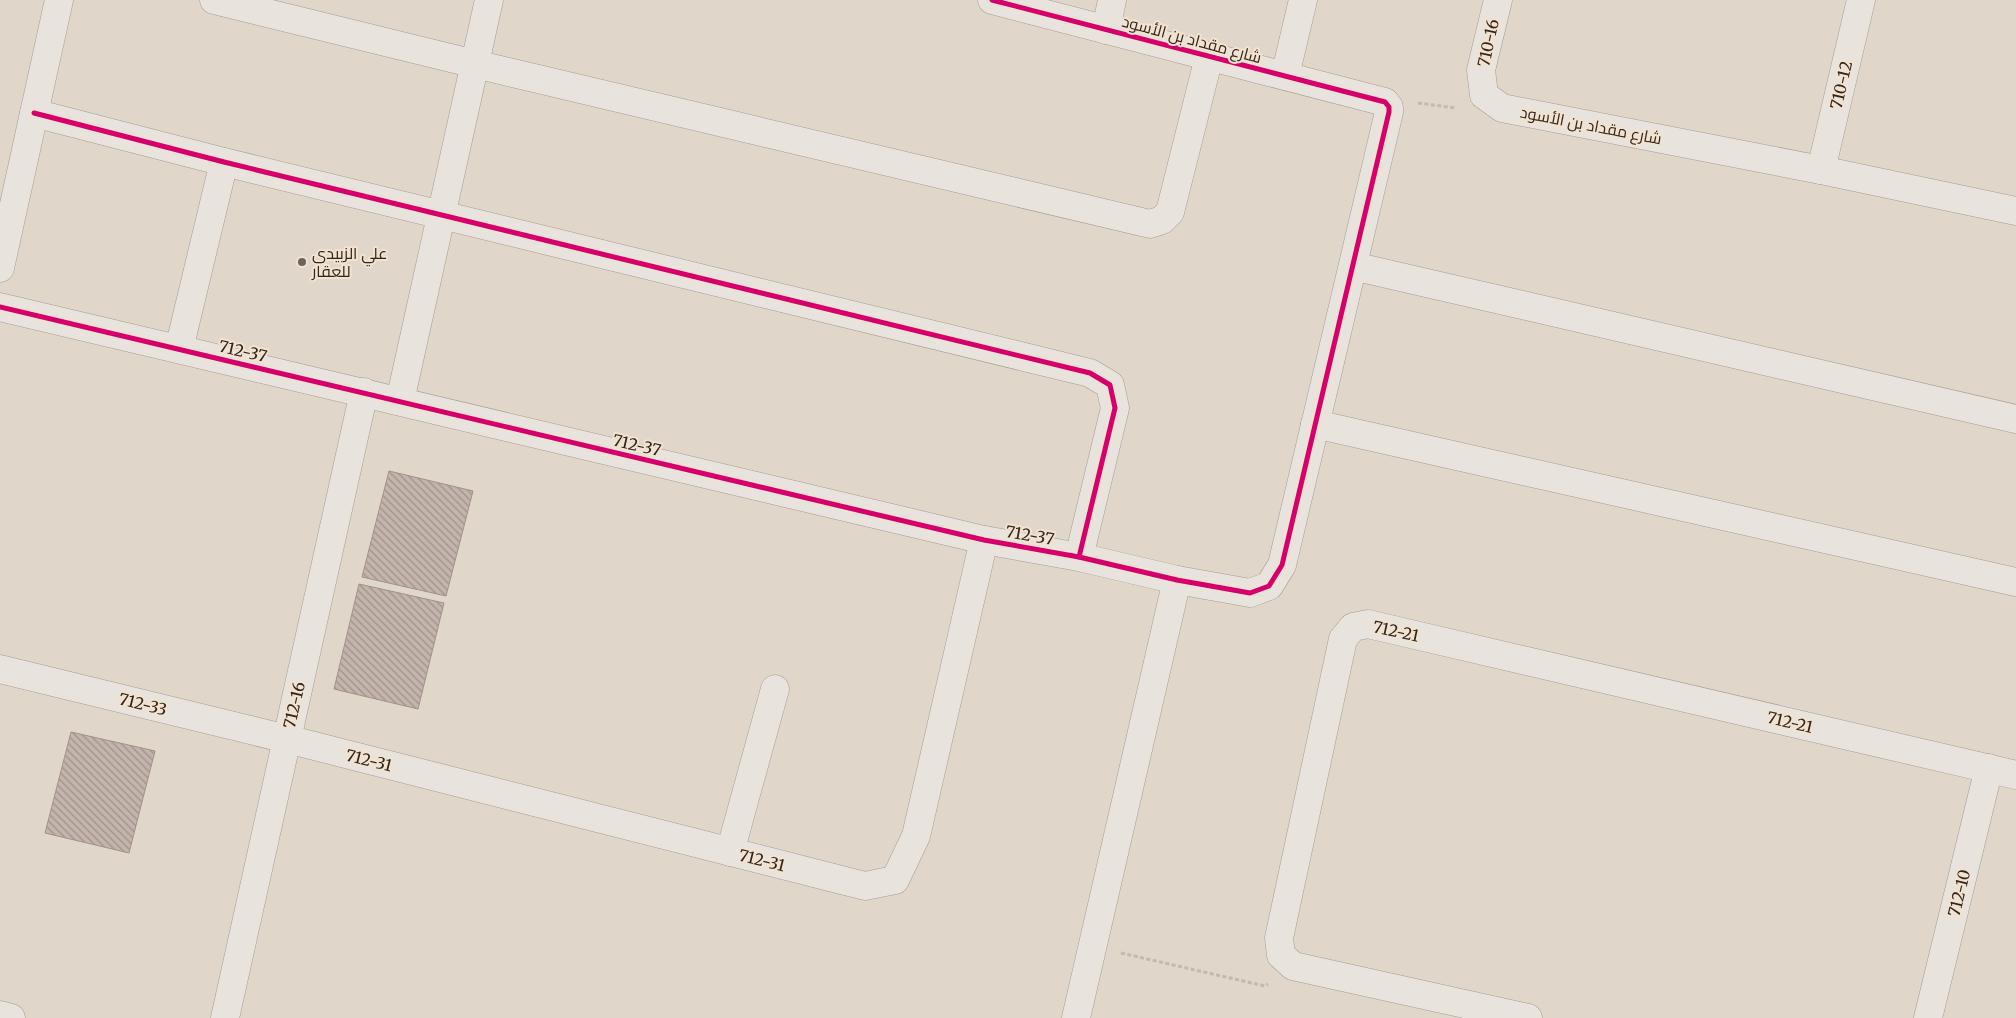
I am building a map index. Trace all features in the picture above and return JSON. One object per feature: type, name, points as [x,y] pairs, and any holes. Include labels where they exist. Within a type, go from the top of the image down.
[{"type":"street","points":[[0,268],[59,0]]},
{"type":"street","points":[[214,0],[474,64],[1150,224],[1162,220],[1170,212],[1209,57]]},
{"type":"street","points":[[400,401],[474,64],[490,0]]},
{"type":"street","name":"شارع مقداد بن الأسود","points":[[992,0],[1385,102]]},
{"type":"street","points":[[1106,30],[1112,0]]},
{"type":"street","points":[[1285,76],[1302,0]]},
{"type":"street","name":"710-16","points":[[1498,0],[1481,70],[1484,95],[1502,108]]},
{"type":"street","name":"710-12","points":[[1821,170],[1862,0]]},
{"type":"street","points":[[1385,102],[1389,107],[1389,112],[1316,424],[2016,582]]},
{"type":"street","name":"شارع مقداد بن الأسود","points":[[1502,108],[1821,170],[2016,211]]},
{"type":"street","points":[[34,113],[224,162],[1090,373],[1110,385],[1115,408],[1079,557]]},
{"type":"street","points":[[179,348],[224,162]]},
{"type":"street","points":[[1353,266],[2016,418]]},
{"type":"street","name":"712-37","points":[[0,307],[984,540],[1079,557],[1178,580],[1250,593],[1269,586],[1282,565],[1316,424]]},
{"type":"street","name":"712-16","points":[[225,1018],[364,392]]},
{"type":"street","name":"712-31","points":[[287,739],[864,886],[895,880],[916,836],[984,540]]},
{"type":"street","points":[[1076,1018],[1178,580]]},
{"type":"street","name":"712-21","points":[[1293,966],[1281,955],[1280,938],[1343,639],[1352,627],[1368,624],[2016,774]]},
{"type":"street","name":"712-33","points":[[0,669],[287,739]]},
{"type":"street","points":[[730,852],[775,689]]},
{"type":"street","name":"712-10","points":[[1928,1018],[1989,768]]},
{"type":"street","points":[[1293,966],[1528,1018]]},
{"type":"street","points":[[0,1016],[11,1018]]},
{"type":"path","points":[[1092,946],[1264,986],[1293,966]]},
{"type":"building","points":[[389,471],[473,491],[446,596],[362,577]]},
{"type":"building","points":[[359,584],[444,603],[418,709],[334,689]]},
{"type":"building","points":[[71,732],[155,751],[129,853],[45,833]]},
{"type":"cycle path","points":[[0,307],[984,540],[1079,557],[1177,580],[1250,593],[1269,586],[1282,565],[1389,107],[1385,102],[992,0]]},
{"type":"cycle path","points":[[34,113],[224,162],[1090,373],[1110,385],[1115,408],[1079,557]]},
{"type":"place","name":"علي الزبيدي للعقار","points":[[302,262]]}]
